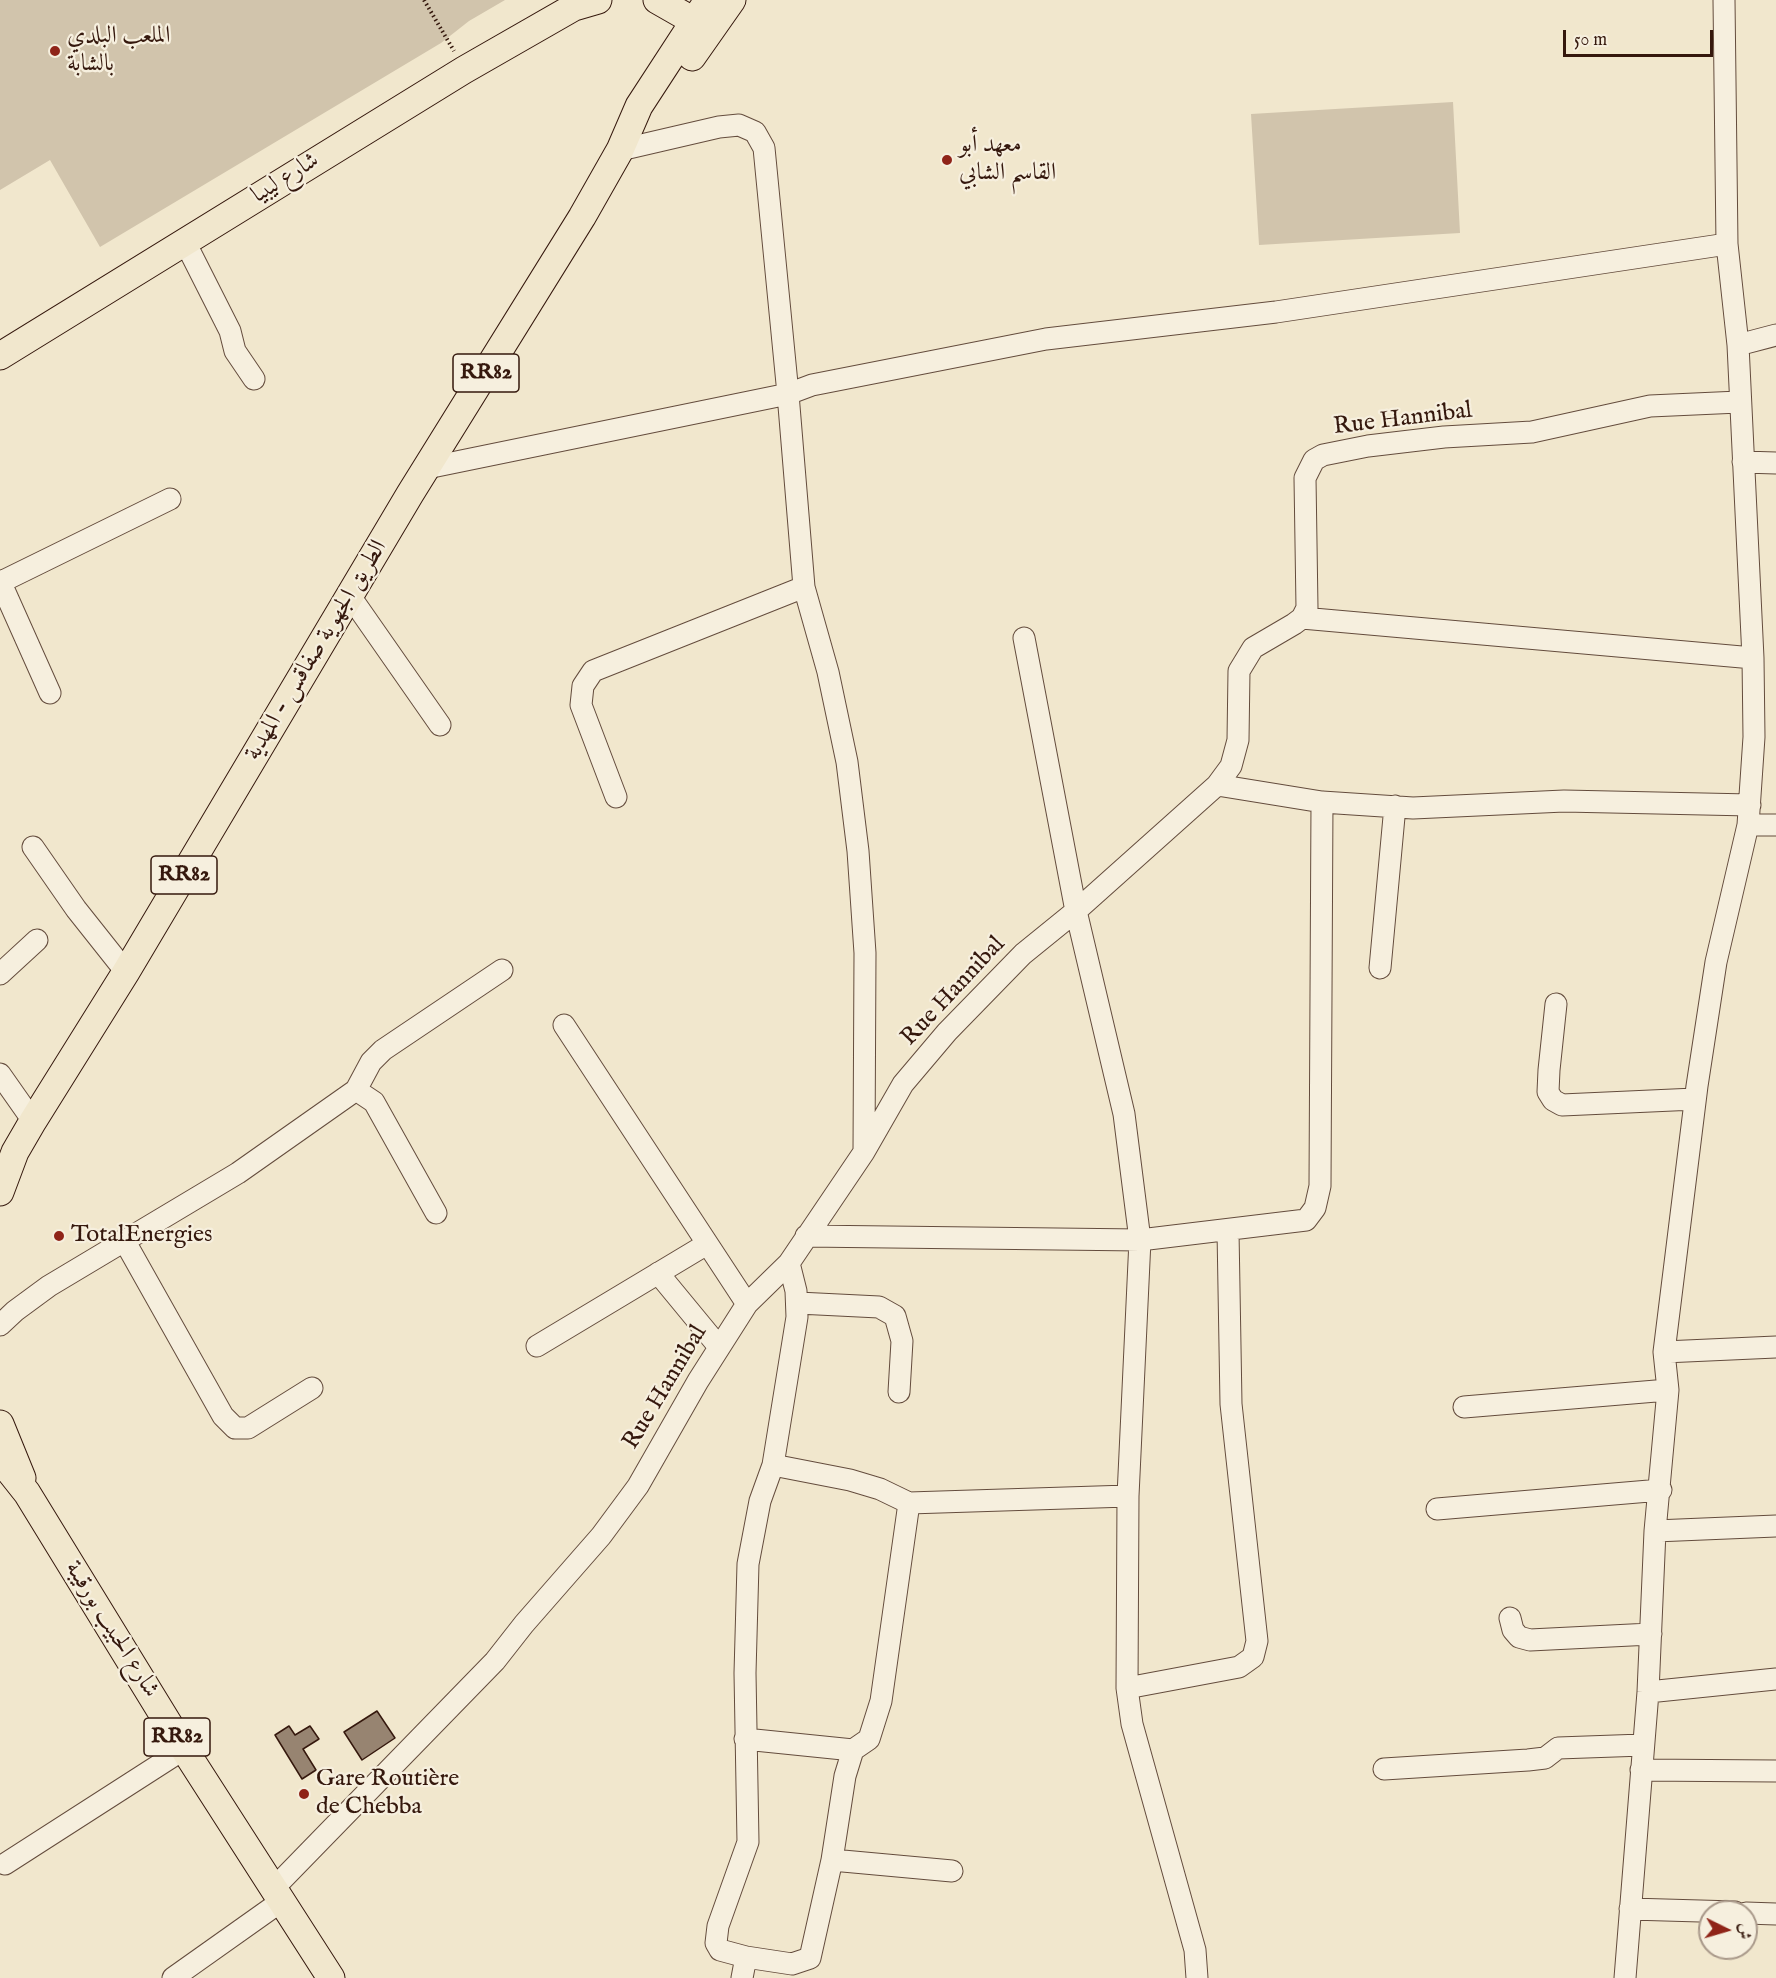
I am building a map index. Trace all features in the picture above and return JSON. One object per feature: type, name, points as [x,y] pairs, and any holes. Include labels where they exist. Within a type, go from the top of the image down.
[{"type":"main road","points":[[657,0],[705,16]]},
{"type":"main road","name":"الطريق الجهوية صفاقس - المهدية","points":[[0,1192],[8,1159],[126,972],[427,468],[582,217],[620,150],[639,105],[705,16],[732,0]]},
{"type":"main road","name":"شارع ليبيا","points":[[0,356],[464,70],[584,2]]},
{"type":"main road","name":"شارع الحبيب بورقيبة","points":[[0,1424],[13,1450],[27,1493]]},
{"type":"main road","name":"شارع الحبيب بورقيبة","points":[[0,1459],[27,1493],[184,1749],[331,1978]]},
{"type":"street","points":[[1625,1978],[1648,1692],[1655,1531],[1661,1490],[1668,1390],[1664,1352],[1695,1099],[1716,962],[1749,815],[1754,737],[1753,658],[1738,345],[1727,244],[1724,0]]},
{"type":"street","points":[[620,150],[719,127],[739,125],[755,132],[764,148],[804,587],[828,672],[847,762],[858,850],[866,953],[864,1152]]},
{"type":"street","points":[[185,242],[230,331],[235,351],[254,379]]},
{"type":"street","points":[[427,468],[788,394],[812,385],[1046,339],[1276,312],[1727,244]]},
{"type":"street","points":[[1738,345],[1776,335]]},
{"type":"street","name":"Rue Hannibal","points":[[172,1978],[278,1894],[495,1661],[524,1624],[601,1536],[638,1486],[719,1347],[747,1304],[789,1263],[864,1152],[903,1084],[947,1032],[1023,954],[1076,911],[1217,785],[1231,766],[1238,740],[1239,671],[1253,648],[1302,618],[1306,609],[1305,478],[1314,460],[1323,455],[1368,446],[1444,437],[1532,432],[1650,406],[1739,402]]},
{"type":"street","points":[[1743,462],[1776,463]]},
{"type":"street","points":[[50,693],[0,581],[170,499]]},
{"type":"street","points":[[616,797],[581,705],[583,686],[593,671],[804,587]]},
{"type":"street","points":[[350,596],[440,725]]},
{"type":"street","points":[[1302,618],[1753,658]]},
{"type":"street","points":[[1024,638],[1076,911],[1124,1114],[1140,1240],[1128,1496],[1127,1688],[1132,1724],[1195,1950],[1197,1978]]},
{"type":"street","points":[[1217,785],[1322,802],[1452,807],[1564,801],[1749,815],[1776,825]]},
{"type":"street","points":[[806,1236],[1140,1240],[1306,1220],[1315,1208],[1320,1186],[1322,802]]},
{"type":"street","points":[[1380,968],[1395,806]]},
{"type":"street","points":[[33,847],[76,909],[126,972]]},
{"type":"street","points":[[0,974],[37,940]]},
{"type":"street","points":[[0,1325],[49,1286],[238,1173],[356,1090],[371,1062],[382,1050],[502,970]]},
{"type":"street","points":[[1556,1004],[1548,1092],[1553,1100],[1562,1105],[1695,1099]]},
{"type":"street","points":[[564,1025],[747,1304]]},
{"type":"street","points":[[0,1074],[33,1121]]},
{"type":"street","points":[[356,1090],[374,1102],[436,1213]]},
{"type":"street","points":[[1127,1688],[1239,1667],[1253,1657],[1257,1641],[1231,1404],[1228,1231]]},
{"type":"street","points":[[124,1240],[223,1416],[235,1428],[248,1428],[312,1388]]},
{"type":"street","points":[[537,1346],[707,1244]]},
{"type":"street","points":[[789,1263],[798,1303],[773,1465],[760,1502],[748,1564],[745,1615],[748,1842],[718,1926],[716,1943],[720,1950],[730,1955],[792,1964],[810,1958],[832,1860],[840,1797],[853,1750],[869,1739],[879,1709],[909,1503]]},
{"type":"street","points":[[658,1273],[719,1347]]},
{"type":"street","points":[[798,1303],[879,1306],[895,1316],[903,1341],[899,1392]]},
{"type":"street","points":[[1664,1352],[1776,1347]]},
{"type":"street","points":[[1464,1407],[1668,1390]]},
{"type":"street","points":[[773,1465],[850,1480],[880,1489],[909,1503],[1128,1496]]},
{"type":"street","points":[[1437,1509],[1661,1490]]},
{"type":"street","points":[[1655,1531],[1776,1526]]},
{"type":"street","points":[[1510,1618],[1513,1630],[1519,1637],[1545,1642],[1651,1634]]},
{"type":"street","points":[[1648,1692],[1776,1679]]},
{"type":"street","points":[[745,1739],[853,1750]]},
{"type":"street","points":[[1384,1769],[1545,1758],[1558,1748],[1643,1745]]},
{"type":"street","points":[[5,1864],[54,1830],[184,1749]]},
{"type":"street","points":[[1641,1770],[1776,1771]]},
{"type":"street","points":[[832,1860],[952,1871]]},
{"type":"street","points":[[1630,1909],[1698,1911]]},
{"type":"street","points":[[1758,1913],[1776,1914]]},
{"type":"street","points":[[742,1978],[746,1957]]},
{"type":"path","points":[[424,0],[464,70]]},
{"type":"shaded area","points":[[0,0],[505,0],[469,21],[441,43],[100,247],[50,160],[0,190]]},
{"type":"shaded area","points":[[1453,102],[1460,233],[1259,245],[1251,114]]},
{"type":"building","points":[[377,1711],[395,1738],[362,1760],[344,1732]]},
{"type":"building","points":[[289,1726],[295,1735],[310,1726],[319,1739],[303,1749],[316,1770],[302,1779],[275,1735]]},
{"type":"place","name":"الملعب البلدي بالشابة","points":[[55,51]]},
{"type":"place","name":"معهد أبو القاسم الشابي","points":[[947,160]]},
{"type":"place","name":"TotalEnergies","points":[[59,1236]]},
{"type":"place","name":"Gare Routière de Chebba","points":[[304,1794]]}]
